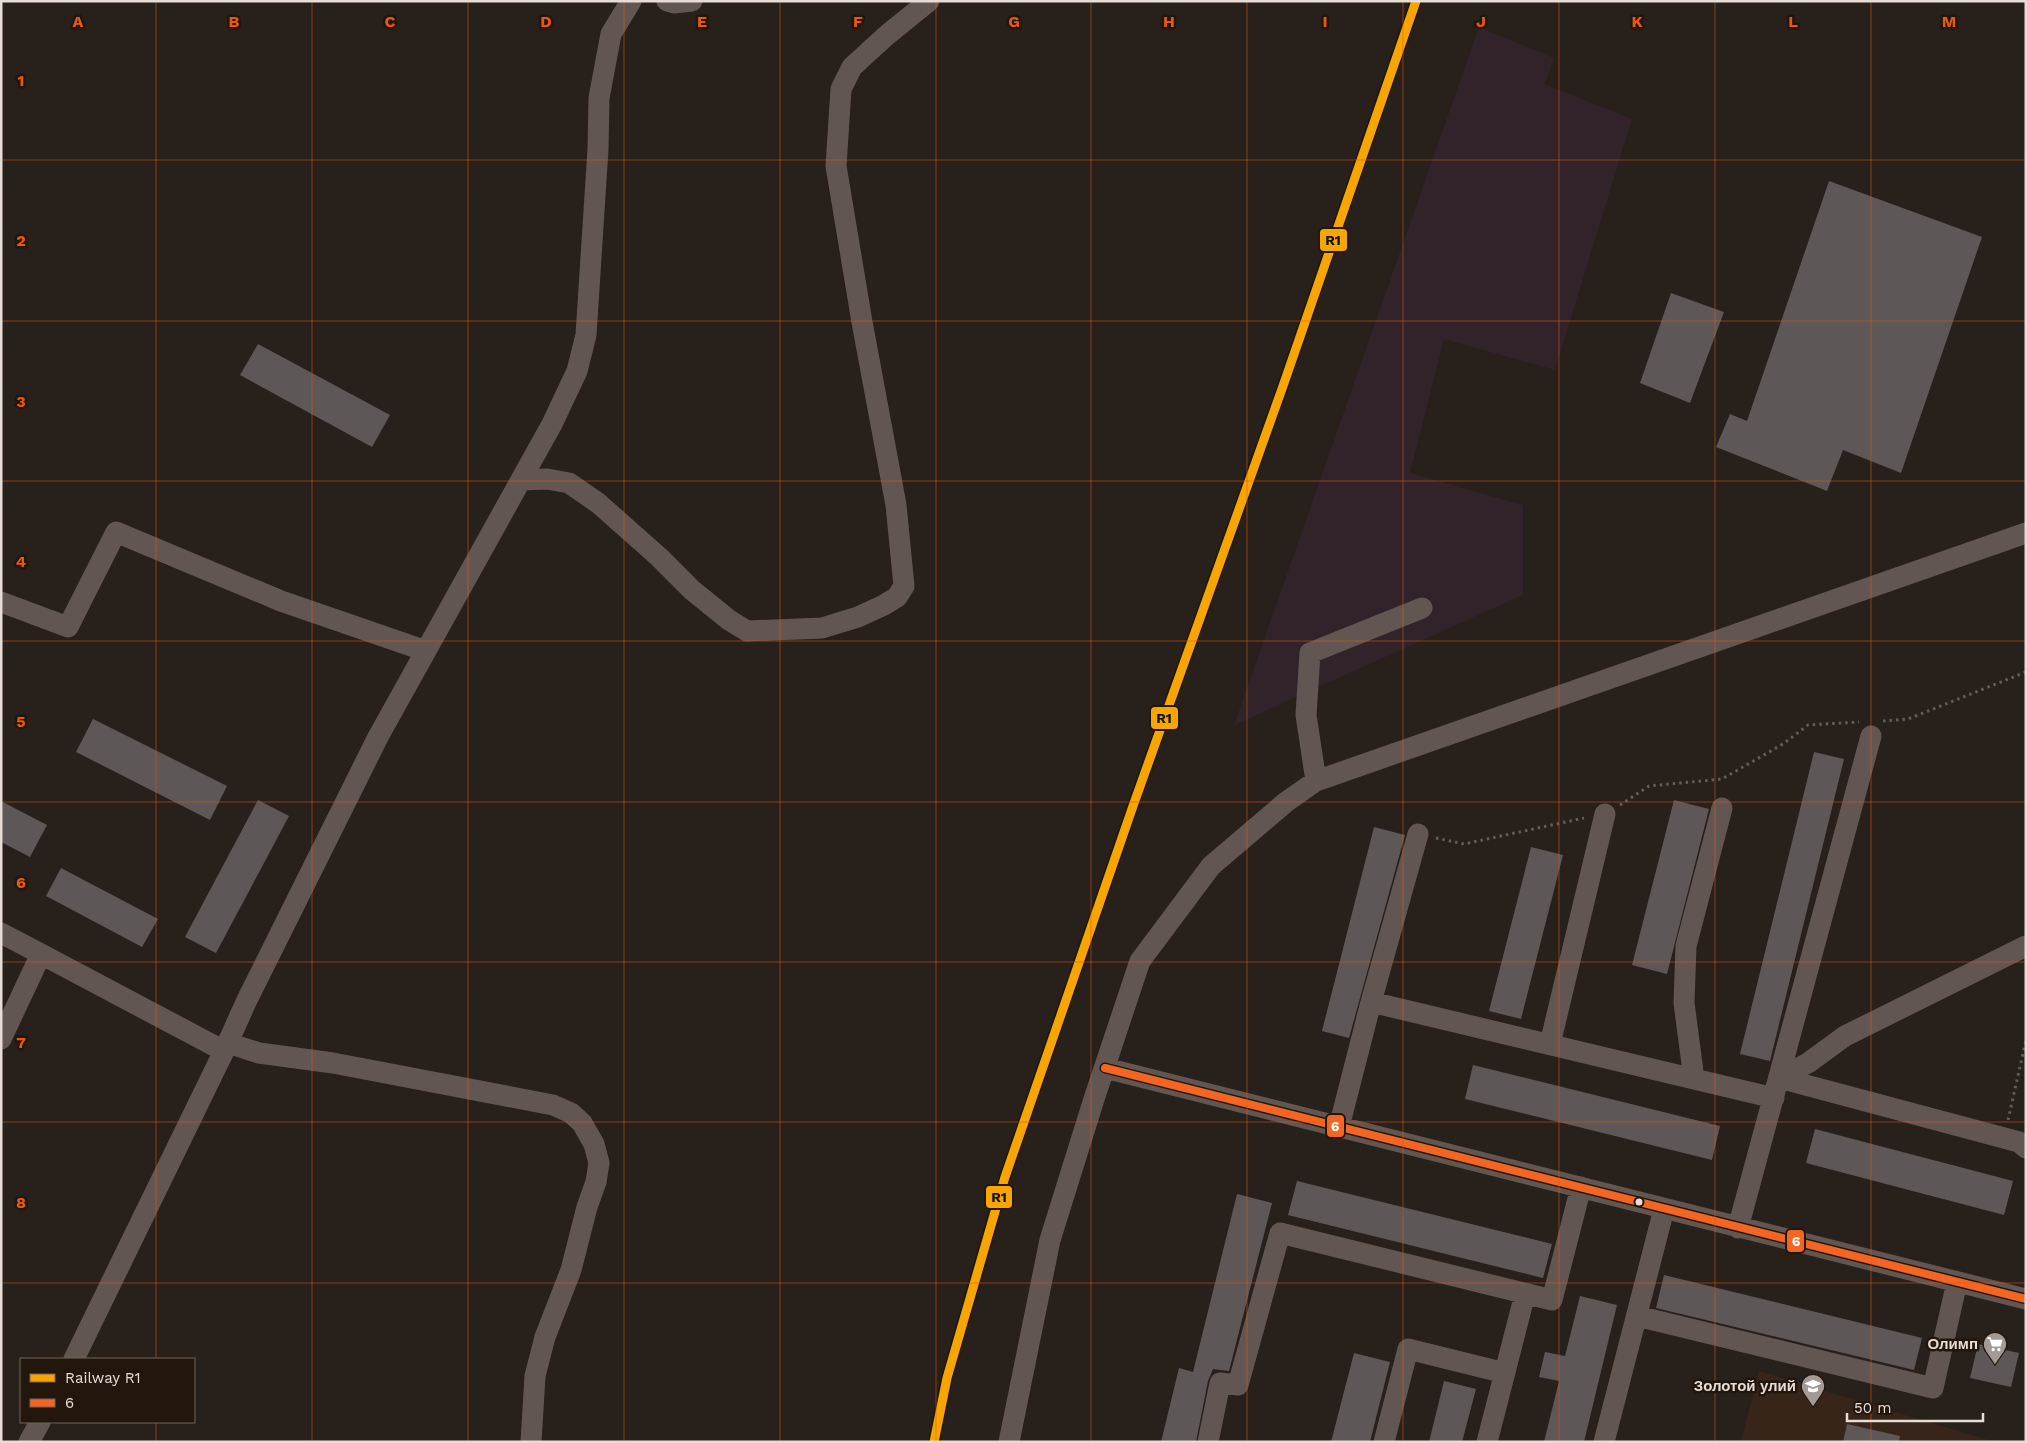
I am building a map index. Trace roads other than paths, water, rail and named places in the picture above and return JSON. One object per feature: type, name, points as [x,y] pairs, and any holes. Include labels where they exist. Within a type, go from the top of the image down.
[{"type":"street","points":[[74,1358],[247,1000],[378,737],[552,424],[577,371],[586,335],[598,149],[599,98],[612,34],[631,1]]},
{"type":"street","points":[[667,1],[674,3],[692,1]]},
{"type":"street","points":[[521,480],[547,479],[569,483],[598,503],[659,557],[692,590],[729,620],[747,631],[822,628],[858,617],[897,597],[904,586],[896,505],[862,322],[836,166],[841,89],[852,68],[887,35],[929,1]]},
{"type":"street","points":[[1,602],[68,627],[116,532],[281,601],[426,651]]},
{"type":"street","points":[[1009,1442],[1050,1240],[1140,961],[1211,866],[1286,802],[1316,781],[2026,533]]},
{"type":"street","points":[[1316,781],[1306,715],[1310,653],[1422,608]]},
{"type":"street","points":[[1738,1228],[1872,726]]},
{"type":"street","points":[[1694,1079],[1684,1003],[1686,946],[1722,808]]},
{"type":"street","points":[[1550,1044],[1605,814]]},
{"type":"street","points":[[1340,1127],[1371,1002],[1418,834]]},
{"type":"street","points":[[1,933],[226,1047],[333,1063],[553,1105],[571,1113],[582,1123],[594,1144],[599,1163],[596,1182],[587,1207],[571,1270],[545,1336],[535,1376],[531,1442]]},
{"type":"street","points":[[1776,1088],[1845,1036],[2024,943]]},
{"type":"street","points":[[1,1039],[41,954]]},
{"type":"street","points":[[1371,1002],[1694,1079],[1776,1088],[2003,1138],[2019,1142],[2026,1148]]},
{"type":"street","points":[[1105,1068],[2026,1299]]},
{"type":"street","points":[[1208,1442],[1220,1383],[1238,1385],[1280,1233],[1552,1300],[1581,1188]]},
{"type":"street","points":[[1604,1442],[1664,1209]]},
{"type":"street","points":[[1637,1316],[1932,1388],[1957,1282]]},
{"type":"street","points":[[1488,1442],[1526,1294]]},
{"type":"street","points":[[1384,1442],[1408,1348],[1505,1373]]},
{"type":"street","points":[[29,1442],[39,1423]]},
{"type":"rail line","name":"R1","points":[[934,1442],[947,1378],[1005,1177],[1133,806],[1283,386],[1416,1]]},
{"type":"place","name":"Олимп","points":[[1995,1365]]},
{"type":"place","name":"Золотой улий","points":[[1813,1407]]}]
